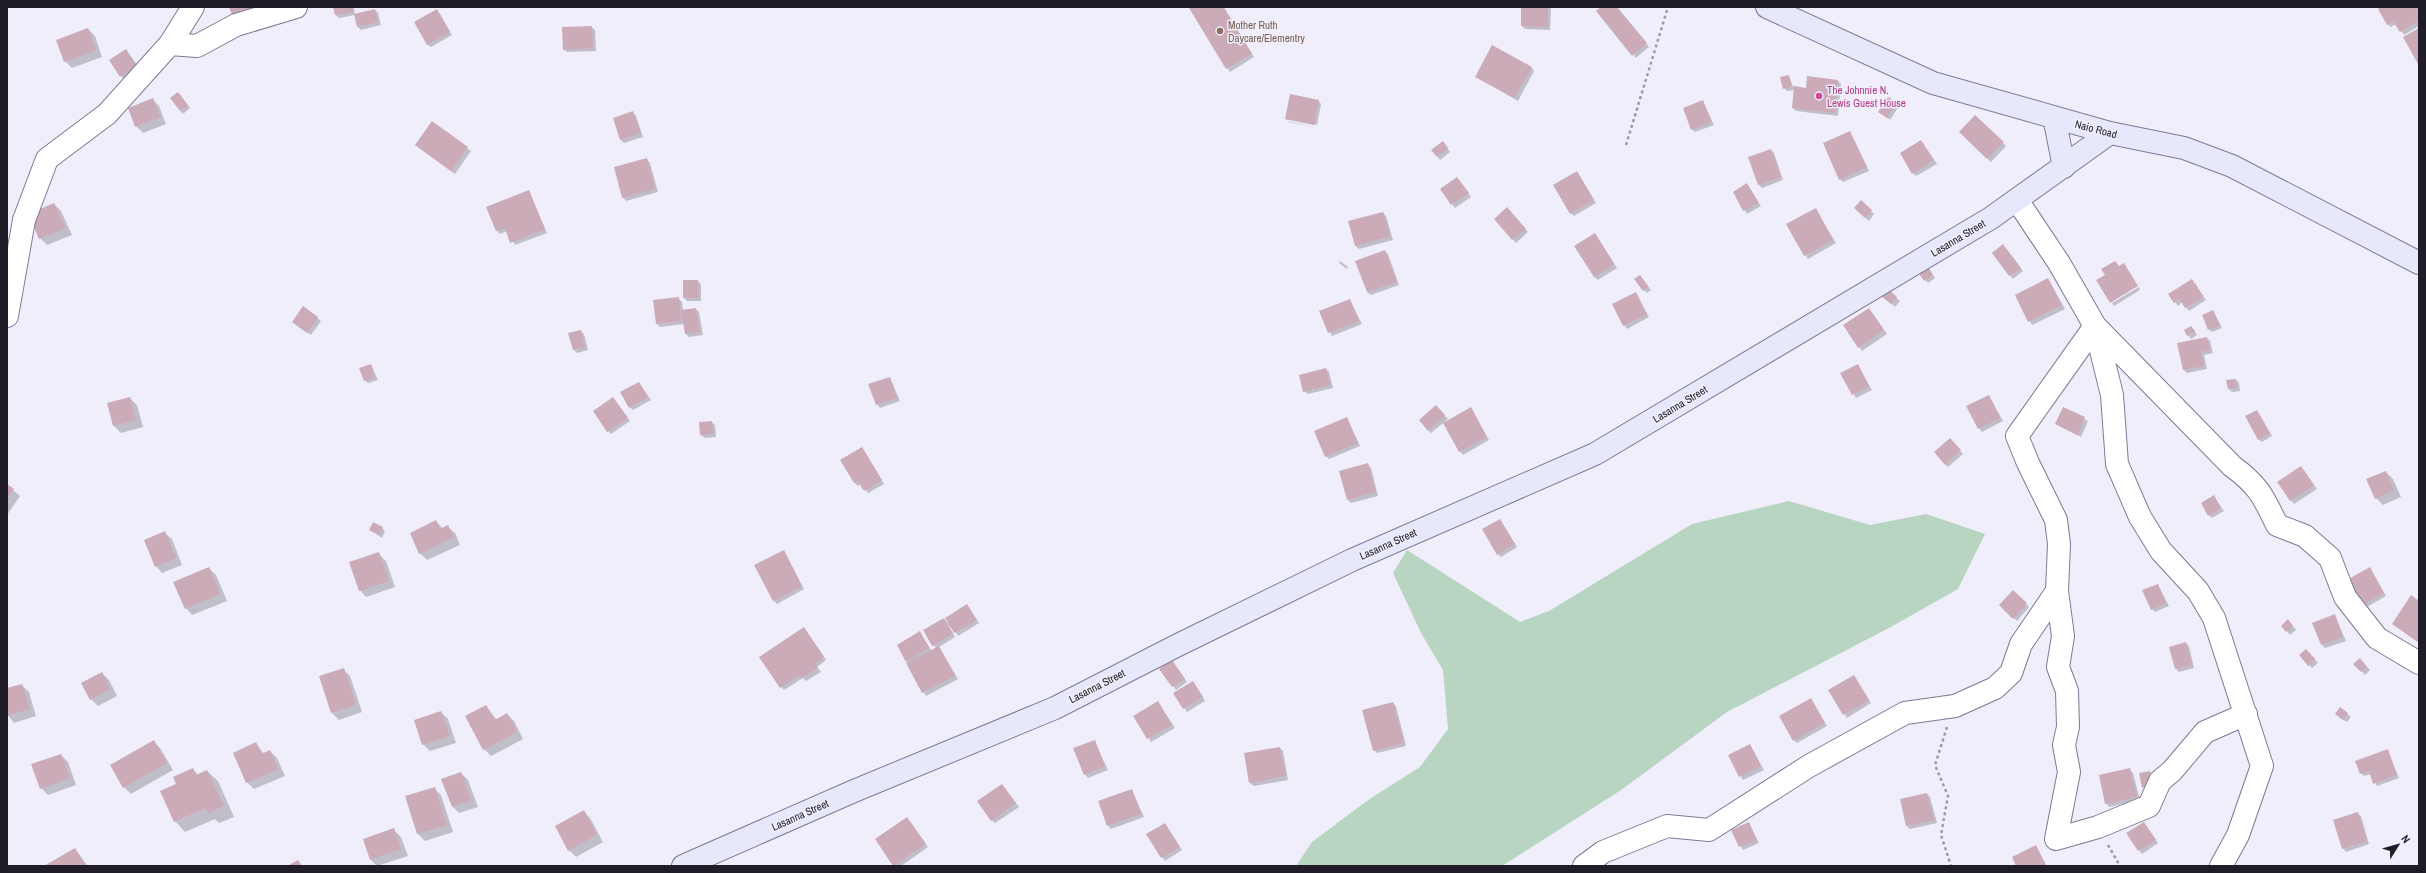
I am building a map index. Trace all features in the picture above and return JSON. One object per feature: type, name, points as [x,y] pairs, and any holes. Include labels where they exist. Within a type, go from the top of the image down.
[{"type":"street","points":[[7,316],[24,220],[47,159],[107,114],[170,44],[192,7]]},
{"type":"street","points":[[170,44],[197,46],[236,26],[296,7]]},
{"type":"street","name":"Naio Road","points":[[1767,7],[1933,83],[2110,133],[2184,148],[2232,166],[2419,263]]},
{"type":"street","points":[[2054,117],[2064,167]]},
{"type":"street","name":"Lasanna Street","points":[[683,866],[854,791],[1055,708],[1178,645],[1352,560],[1596,454],[1991,218],[2110,133]]},
{"type":"street","points":[[2017,200],[2058,263],[2095,326],[2232,466],[2252,481],[2264,496],[2277,525],[2305,536],[2330,558],[2345,597],[2377,638],[2419,663]]},
{"type":"street","points":[[2095,326],[2017,436],[2028,464],[2056,520],[2059,544],[2057,591],[2063,636],[2058,667],[2067,691],[2068,727],[2064,745],[2069,772],[2056,840],[2098,827],[2149,806],[2160,781],[2172,771],[2205,732],[2246,714]]},
{"type":"street","points":[[2095,326],[2112,395],[2117,464],[2140,517],[2161,552],[2198,591],[2214,618],[2262,766],[2238,835],[2221,866]]},
{"type":"street","points":[[1584,866],[1603,852],[1667,826],[1709,830],[1809,766],[1905,712],[1956,706],[1995,688],[2011,673],[2021,644],[2057,591]]},
{"type":"path","points":[[1626,145],[1668,7]]},
{"type":"path","points":[[1951,866],[1941,835],[1948,796],[1935,764],[1956,706]]},
{"type":"green space","points":[[1789,501],[1870,525],[1926,514],[1985,534],[1958,589],[1889,628],[1727,712],[1621,790],[1502,866],[1296,866],[1312,842],[1368,800],[1420,767],[1448,729],[1443,670],[1421,633],[1393,573],[1407,550],[1520,622],[1549,611],[1692,524]]},
{"type":"building","points":[[229,7],[252,7],[232,15]]},
{"type":"building","points":[[333,7],[352,7],[353,12],[335,15]]},
{"type":"building","name":"Mother Ruth Daycare/Elementry","points":[[1223,7],[1252,54],[1226,69],[1189,8]]},
{"type":"building","points":[[1521,7],[1548,7],[1548,27],[1521,26]]},
{"type":"building","points":[[1601,7],[1617,7],[1647,43],[1632,56],[1596,11]]},
{"type":"building","points":[[2381,7],[2416,7],[2419,12],[2419,21],[2400,32],[2393,21],[2387,25],[2378,9]]},
{"type":"building","points":[[375,9],[378,22],[357,27],[354,14]]},
{"type":"building","points":[[437,9],[450,32],[427,45],[414,22]]},
{"type":"building","points":[[592,26],[593,48],[563,50],[562,27]]},
{"type":"building","points":[[88,28],[96,50],[64,62],[56,40]]},
{"type":"building","points":[[2419,28],[2419,66],[2403,37]]},
{"type":"building","points":[[1492,45],[1532,67],[1514,98],[1475,77]]},
{"type":"building","points":[[126,49],[137,66],[120,77],[109,60]]},
{"type":"building","points":[[1789,75],[1792,86],[1783,89],[1780,77]]},
{"type":"building","points":[[1807,76],[1838,80],[1835,113],[1792,108],[1794,86],[1806,88]]},
{"type":"building","points":[[178,92],[188,105],[180,111],[170,98]]},
{"type":"building","points":[[1290,94],[1319,100],[1314,125],[1285,119]]},
{"type":"building","points":[[1888,97],[1896,102],[1887,118],[1878,112]]},
{"type":"building","points":[[153,98],[160,117],[135,127],[128,108]]},
{"type":"building","points":[[1703,100],[1711,122],[1691,130],[1683,108]]},
{"type":"building","points":[[633,111],[641,133],[620,140],[613,118]]},
{"type":"building","points":[[1975,115],[2004,142],[1987,159],[1959,132]]},
{"type":"building","points":[[432,121],[468,147],[451,171],[415,145]]},
{"type":"building","points":[[1850,131],[1867,167],[1839,180],[1823,143]]},
{"type":"building","points":[[1921,140],[1934,160],[1912,174],[1900,153]]},
{"type":"building","points":[[1443,141],[1448,148],[1437,157],[1431,150]]},
{"type":"building","points":[[1771,149],[1781,177],[1758,185],[1748,157]]},
{"type":"building","points":[[647,158],[655,189],[622,198],[614,167]]},
{"type":"building","points":[[1577,171],[1594,200],[1570,214],[1553,185]]},
{"type":"building","points":[[1457,177],[1469,193],[1451,205],[1440,189]]},
{"type":"building","points":[[1747,183],[1759,203],[1743,211],[1733,192]]},
{"type":"building","points":[[529,190],[545,229],[510,243],[505,228],[496,231],[486,207]]},
{"type":"building","points":[[1861,200],[1872,210],[1865,218],[1854,208]]},
{"type":"building","points":[[54,203],[66,228],[39,239],[28,214]]},
{"type":"building","points":[[1507,207],[1526,229],[1512,240],[1494,219]]},
{"type":"building","points":[[1816,208],[1833,240],[1804,256],[1786,224]]},
{"type":"building","points":[[1383,212],[1390,236],[1355,246],[1348,221]]},
{"type":"building","points":[[1595,233],[1614,264],[1594,277],[1574,246]]},
{"type":"building","points":[[2003,244],[2021,268],[2009,276],[1992,253]]},
{"type":"building","points":[[1385,250],[1397,282],[1367,292],[1355,261]]},
{"type":"building","points":[[2115,261],[2119,266],[2124,263],[2138,286],[2110,303],[2096,280],[2105,275],[2101,269]]},
{"type":"building","points":[[1925,263],[1933,275],[1924,281],[1916,269]]},
{"type":"building","points":[[1640,275],[1648,286],[1643,291],[1634,279]]},
{"type":"building","points":[[2048,278],[2062,305],[2028,322],[2015,295]]},
{"type":"building","points":[[2192,279],[2203,297],[2185,308],[2179,299],[2174,303],[2168,294]]},
{"type":"building","points":[[683,280],[698,280],[699,298],[683,298]]},
{"type":"building","points":[[1887,288],[1897,297],[1891,304],[1880,295]]},
{"type":"building","points":[[1636,292],[1647,314],[1623,326],[1612,304]]},
{"type":"building","points":[[679,297],[681,321],[656,324],[653,300]]},
{"type":"building","points":[[1350,299],[1359,321],[1328,333],[1319,311]]},
{"type":"building","points":[[303,306],[318,317],[307,333],[292,322]]},
{"type":"building","points":[[696,308],[700,332],[685,334],[681,310]]},
{"type":"building","points":[[1869,308],[1884,330],[1858,348],[1843,325]]},
{"type":"building","points":[[2213,310],[2220,325],[2208,330],[2202,315]]},
{"type":"building","points":[[2191,326],[2195,331],[2187,336],[2184,330]]},
{"type":"building","points":[[581,330],[585,347],[573,350],[568,333]]},
{"type":"building","points":[[2207,337],[2210,350],[2201,352],[2204,366],[2183,370],[2177,343]]},
{"type":"building","points":[[371,364],[375,377],[364,381],[359,368]]},
{"type":"building","points":[[1858,364],[1869,386],[1852,395],[1840,373]]},
{"type":"building","points":[[1326,368],[1330,385],[1303,392],[1299,375]]},
{"type":"building","points":[[890,377],[897,398],[876,405],[868,384]]},
{"type":"building","points":[[2236,379],[2237,388],[2228,389],[2226,380]]},
{"type":"building","points":[[639,382],[648,397],[629,408],[620,392]]},
{"type":"building","points":[[1989,395],[2000,418],[1978,429],[1966,406]]},
{"type":"building","points":[[130,397],[136,420],[113,426],[107,403]]},
{"type":"building","points":[[613,397],[628,418],[607,432],[593,411]]},
{"type":"building","points":[[1436,405],[1445,415],[1428,431],[1419,420]]},
{"type":"building","points":[[1471,407],[1487,437],[1459,452],[1443,423]]},
{"type":"building","points":[[2063,407],[2085,417],[2077,435],[2055,424]]},
{"type":"building","points":[[2257,410],[2270,433],[2258,440],[2245,416]]},
{"type":"building","points":[[1347,417],[1358,443],[1325,457],[1314,431]]},
{"type":"building","points":[[712,421],[713,434],[700,435],[699,422]]},
{"type":"building","points":[[1950,438],[1961,450],[1945,465],[1934,452]]},
{"type":"building","points":[[862,447],[882,480],[864,491],[858,481],[854,483],[840,460]]},
{"type":"building","points":[[1368,463],[1376,492],[1347,500],[1339,471]]},
{"type":"building","points":[[2301,466],[2314,485],[2290,501],[2277,482]]},
{"type":"building","points":[[2386,471],[2394,490],[2375,499],[2366,479]]},
{"type":"building","points":[[7,484],[14,489],[7,498]]},
{"type":"building","points":[[2214,495],[2221,508],[2208,516],[2201,503]]},
{"type":"building","points":[[1500,519],[1515,544],[1497,555],[1482,529]]},
{"type":"building","points":[[436,520],[440,529],[448,525],[454,537],[419,554],[410,533]]},
{"type":"building","points":[[373,522],[383,527],[379,535],[369,530]]},
{"type":"building","points":[[165,531],[176,558],[155,567],[144,540]]},
{"type":"building","points":[[784,550],[802,586],[773,601],[754,565]]},
{"type":"building","points":[[379,552],[389,581],[359,591],[349,562]]},
{"type":"building","points":[[209,567],[220,594],[185,609],[173,582]]},
{"type":"building","points":[[2370,567],[2384,593],[2361,606],[2347,580]]},
{"type":"building","points":[[2158,584],[2166,603],[2151,610],[2142,590]]},
{"type":"building","points":[[2013,590],[2027,603],[2013,619],[1999,605]]},
{"type":"building","points":[[2411,595],[2419,601],[2419,643],[2392,624]]},
{"type":"building","points":[[967,604],[977,620],[954,633],[945,618]]},
{"type":"building","points":[[2335,614],[2343,637],[2321,645],[2312,623]]},
{"type":"building","points":[[944,618],[953,634],[932,646],[923,630]]},
{"type":"building","points":[[2288,619],[2293,626],[2286,632],[2281,626]]},
{"type":"building","points":[[804,627],[824,657],[815,663],[818,668],[802,678],[800,675],[780,688],[759,657]]},
{"type":"building","points":[[920,631],[929,648],[906,662],[897,645]]},
{"type":"building","points":[[2186,642],[2192,665],[2175,669],[2169,647]]},
{"type":"building","points":[[939,646],[955,676],[922,693],[906,663]]},
{"type":"building","points":[[2306,649],[2315,659],[2308,666],[2299,655]]},
{"type":"building","points":[[2360,658],[2367,667],[2361,672],[2353,664]]},
{"type":"building","points":[[1172,660],[1185,679],[1172,687],[1159,669]]},
{"type":"building","points":[[344,668],[356,705],[331,713],[319,676]]},
{"type":"building","points":[[102,672],[110,689],[90,700],[81,683]]},
{"type":"building","points":[[1854,675],[1869,700],[1843,715],[1828,690]]},
{"type":"building","points":[[1193,681],[1203,697],[1183,709],[1173,693]]},
{"type":"building","points":[[22,684],[30,709],[7,716],[7,688]]},
{"type":"building","points":[[1811,698],[1825,723],[1793,741],[1779,716]]},
{"type":"building","points":[[1158,701],[1172,725],[1147,739],[1133,716]]},
{"type":"building","points":[[1393,702],[1404,743],[1373,751],[1362,710]]},
{"type":"building","points":[[486,705],[495,720],[507,713],[517,732],[483,750],[465,716]]},
{"type":"building","points":[[2340,707],[2348,713],[2343,720],[2335,714]]},
{"type":"building","points":[[441,711],[450,736],[422,745],[414,720]]},
{"type":"building","points":[[154,740],[167,763],[123,788],[110,765]]},
{"type":"building","points":[[1095,740],[1105,766],[1084,775],[1073,748]]},
{"type":"building","points":[[256,742],[261,754],[270,750],[278,769],[246,783],[233,753]]},
{"type":"building","points":[[1750,744],[1761,766],[1739,777],[1728,755]]},
{"type":"building","points":[[1280,747],[1286,776],[1249,783],[1244,753]]},
{"type":"building","points":[[2388,749],[2397,775],[2373,784],[2369,771],[2360,774],[2355,761]]},
{"type":"building","points":[[61,754],[70,778],[40,789],[31,764]]},
{"type":"building","points":[[193,768],[196,775],[207,770],[224,806],[208,813],[206,808],[174,822],[160,791],[176,784],[173,777]]},
{"type":"building","points":[[2130,768],[2137,797],[2105,804],[2099,775]]},
{"type":"building","points":[[2150,771],[2153,785],[2142,788],[2139,773]]},
{"type":"building","points":[[461,772],[471,800],[452,807],[441,779]]},
{"type":"building","points":[[1002,784],[1016,803],[991,821],[977,801]]},
{"type":"building","points":[[435,787],[447,825],[417,834],[405,796]]},
{"type":"building","points":[[1132,789],[1141,814],[1107,826],[1098,801]]},
{"type":"building","points":[[1927,793],[1934,820],[1906,826],[1900,799]]},
{"type":"building","points":[[584,810],[597,835],[568,851],[555,826]]},
{"type":"building","points":[[2358,812],[2367,841],[2342,849],[2333,820]]},
{"type":"building","points":[[907,817],[926,844],[893,866],[875,839]]},
{"type":"building","points":[[1749,822],[1757,840],[1739,847],[1731,830]]},
{"type":"building","points":[[2144,822],[2156,840],[2138,851],[2126,833]]},
{"type":"building","points":[[1165,823],[1180,847],[1161,858],[1146,834]]},
{"type":"building","points":[[394,828],[401,849],[370,860],[363,839]]},
{"type":"building","points":[[2036,845],[2046,866],[2016,866],[2012,857]]},
{"type":"building","points":[[75,848],[86,866],[44,866]]},
{"type":"building","points":[[298,860],[302,866],[287,866]]},
{"type":"place","name":"Mother Ruth Daycare/Elementry","points":[[1220,31]]},
{"type":"place","name":"The Johnnie N. Lewis Guest House","points":[[1819,96]]}]
